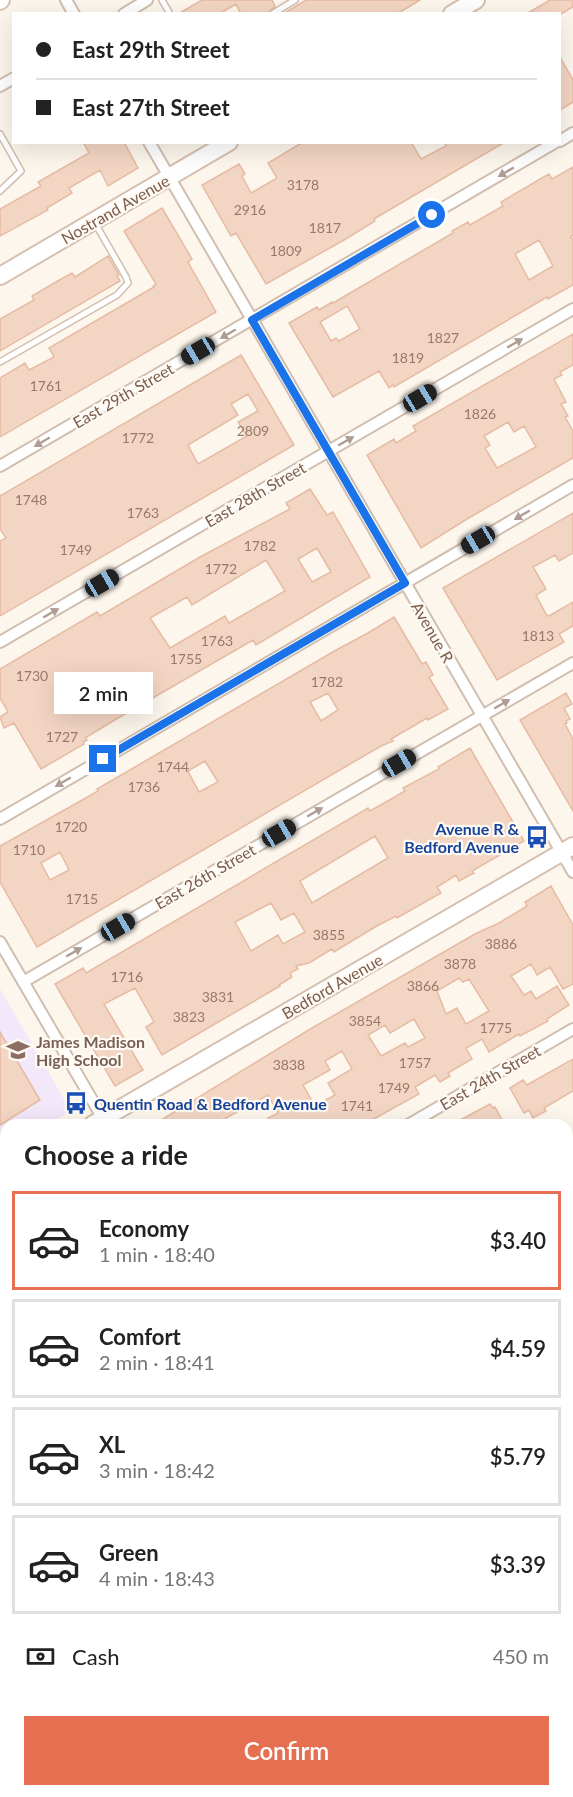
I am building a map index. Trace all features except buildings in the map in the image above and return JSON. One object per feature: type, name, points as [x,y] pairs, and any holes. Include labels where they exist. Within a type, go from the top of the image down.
[{"type":"main road","points":[[455,12],[476,0]]},
{"type":"main road","name":"Nostrand Avenue","points":[[0,276],[227,144]]},
{"type":"main road","name":"Bedford Avenue","points":[[107,1119],[568,850]]},
{"type":"street","points":[[127,12],[147,0]]},
{"type":"street","name":"Avenue R","points":[[150,144],[482,716],[568,850],[573,872]]},
{"type":"street","name":"East 29th Street","points":[[0,466],[555,144]]},
{"type":"street","name":"East 28th Street","points":[[0,642],[573,309]]},
{"type":"street","points":[[0,819],[573,485]]},
{"type":"street","name":"East 26th Street","points":[[23,982],[573,663]]},
{"type":"street","points":[[0,942],[98,1119]]},
{"type":"street","name":"East 24th Street","points":[[418,1119],[573,1029]]},
{"type":"lane","points":[[275,12],[295,0]]},
{"type":"lane","points":[[0,134],[21,171],[0,191]]},
{"type":"lane","points":[[0,362],[117,295],[125,288],[128,283],[126,277],[94,221]]},
{"type":"shaded area","name":"James Madison High School","points":[[0,989],[71,1111],[57,1119],[0,1119]]},
{"type":"place","name":"Avenue R & Bedford Avenue","points":[[537,837]]},
{"type":"place","name":"James Madison High School","points":[[18,1050]]},
{"type":"place","name":"Quentin Road & Bedford Avenue","points":[[76,1103]]},
{"type":"route","points":[[103,759],[405,583],[252,320],[432,215]]}]
